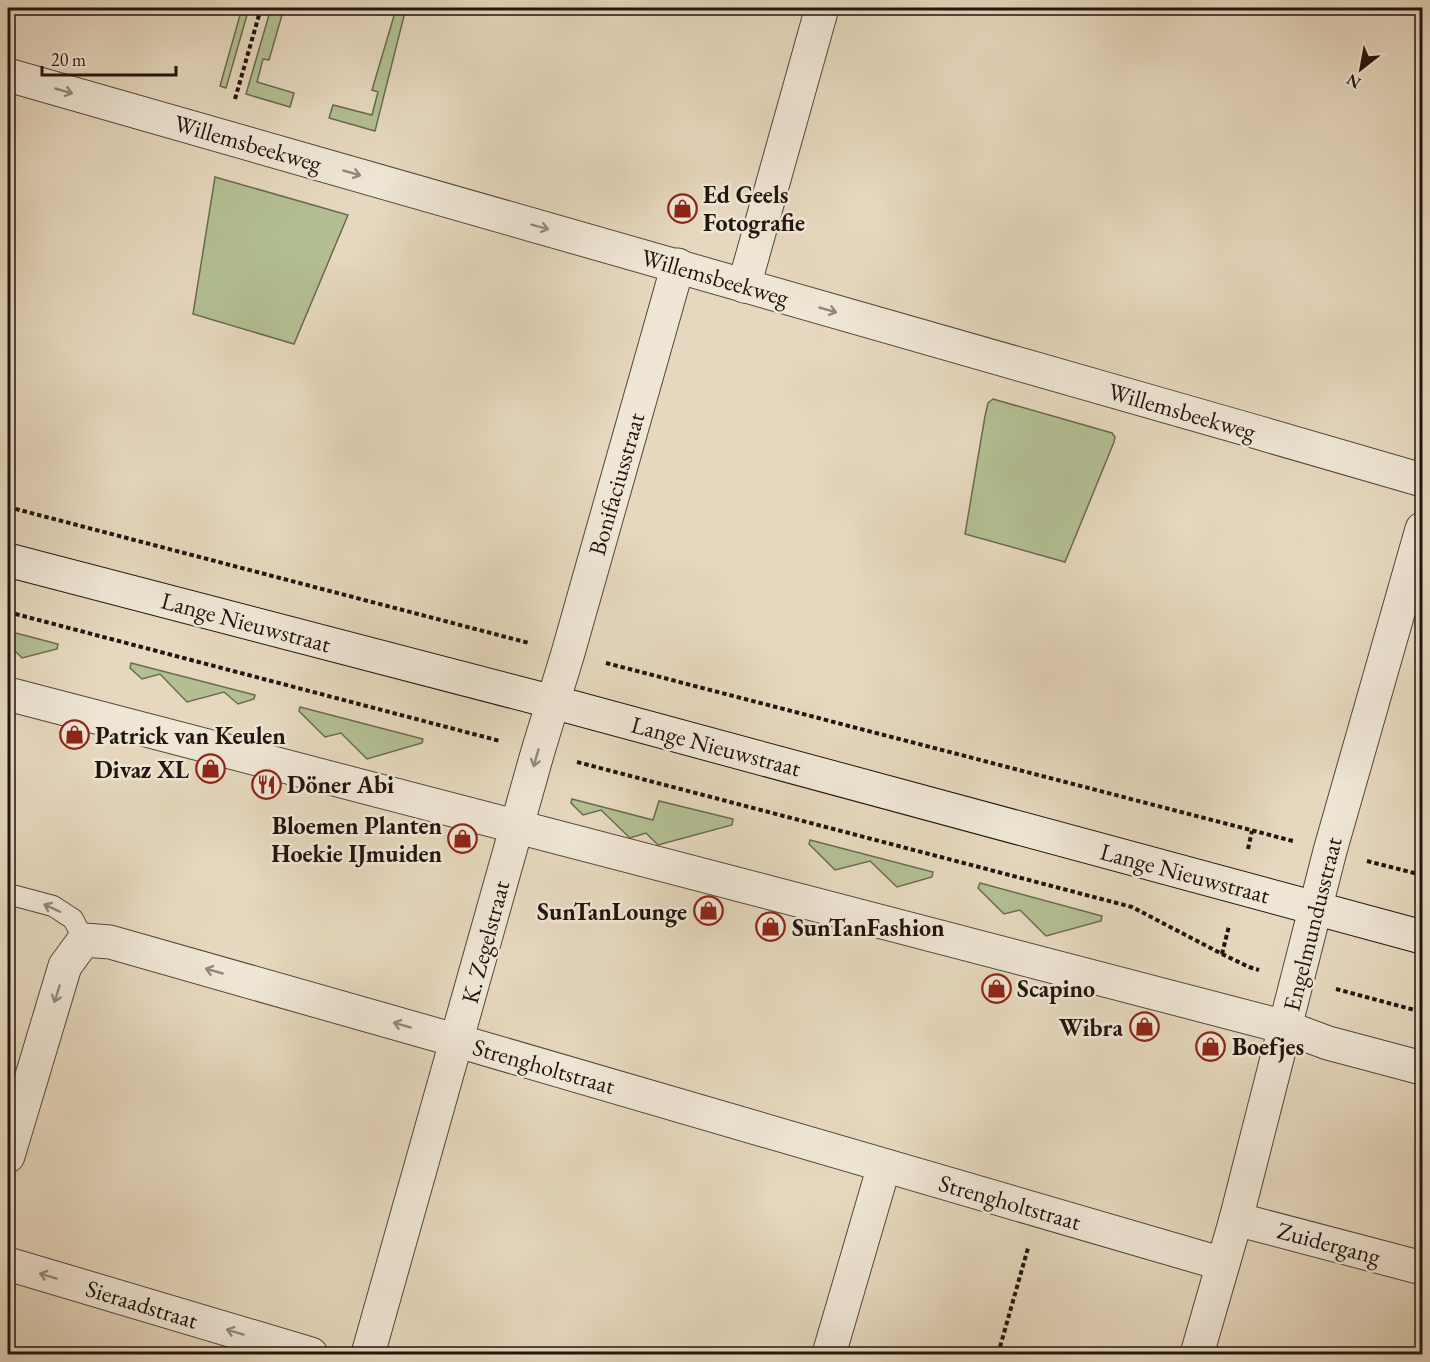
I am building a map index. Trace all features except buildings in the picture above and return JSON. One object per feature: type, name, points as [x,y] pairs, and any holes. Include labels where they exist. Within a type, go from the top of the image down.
[{"type":"street","points":[[744,286],[822,8]]},
{"type":"street","name":"Willemsbeekweg","points":[[8,75],[1422,480]]},
{"type":"street","name":"Bonifaciusstraat","points":[[553,702],[678,266]]},
{"type":"street","name":"Engelmundusstraat","points":[[1197,1354],[1236,1219],[1315,909],[1422,529]]},
{"type":"street","name":"Lange Nieuwstraat","points":[[8,560],[553,702],[1422,937]]},
{"type":"street","points":[[8,694],[1285,1027],[1328,1043],[1422,1068]]},
{"type":"street","name":"K. Zegelstraat","points":[[368,1354],[553,702]]},
{"type":"street","points":[[8,1156],[65,966],[84,940]]},
{"type":"street","name":"Strengholtstraat","points":[[84,940],[110,942],[1223,1264]]},
{"type":"street","points":[[829,1354],[884,1166]]},
{"type":"street","name":"Zuidergang","points":[[1236,1219],[1422,1268]]},
{"type":"street","name":"Sieraadstraat","points":[[8,1264],[291,1352]]},
{"type":"lane","points":[[8,894],[53,906],[73,919],[84,940]]},
{"type":"path","points":[[226,137],[261,8]]},
{"type":"path","points":[[8,507],[1280,837]]},
{"type":"path","name":"Lange Nieuwstraat","points":[[8,612],[1132,907],[1249,967]]},
{"type":"path","points":[[998,1354],[1039,1210]]},
{"type":"green space","points":[[242,8],[249,8],[226,88],[220,86]]},
{"type":"green space","points":[[271,8],[284,8],[269,60],[263,59],[257,82],[294,93],[290,107],[246,94]]},
{"type":"green space","points":[[390,8],[406,8],[375,131],[329,118],[333,105],[372,115],[378,92],[372,90],[396,9]]},
{"type":"green space","points":[[215,177],[348,215],[294,344],[193,314]]},
{"type":"green space","points":[[993,399],[1112,433],[1115,437],[1065,562],[965,534],[985,416],[988,403]]},
{"type":"green space","points":[[8,631],[58,644],[57,649],[22,658],[8,644]]},
{"type":"green space","points":[[131,663],[255,695],[254,699],[238,704],[224,692],[187,702],[160,674],[142,679],[130,668]]},
{"type":"green space","points":[[300,707],[423,739],[422,743],[367,759],[341,733],[325,737],[299,711]]},
{"type":"green space","points":[[572,799],[653,820],[659,801],[733,819],[732,825],[658,845],[646,833],[630,838],[601,810],[583,815],[571,803]]},
{"type":"green space","points":[[810,840],[933,872],[932,877],[897,887],[870,861],[835,870],[809,844]]},
{"type":"green space","points":[[980,883],[1102,916],[1101,921],[1046,936],[1020,910],[1004,914],[978,888]]},
{"type":"place","name":"Ed Geels Fotografie","points":[[682,208]]},
{"type":"place","name":"Patrick van Keulen","points":[[74,735]]},
{"type":"place","name":"Divaz XL","points":[[210,769]]},
{"type":"place","name":"Döner Abi","points":[[266,784]]},
{"type":"place","name":"Bloemen Planten Hoekie IJmuiden","points":[[463,839]]},
{"type":"place","name":"SunTanLounge","points":[[708,911]]},
{"type":"place","name":"SunTanFashion","points":[[771,927]]},
{"type":"place","name":"Scapino","points":[[996,988]]},
{"type":"place","name":"Wibra","points":[[1144,1027]]},
{"type":"place","name":"Boefjes","points":[[1211,1046]]}]
